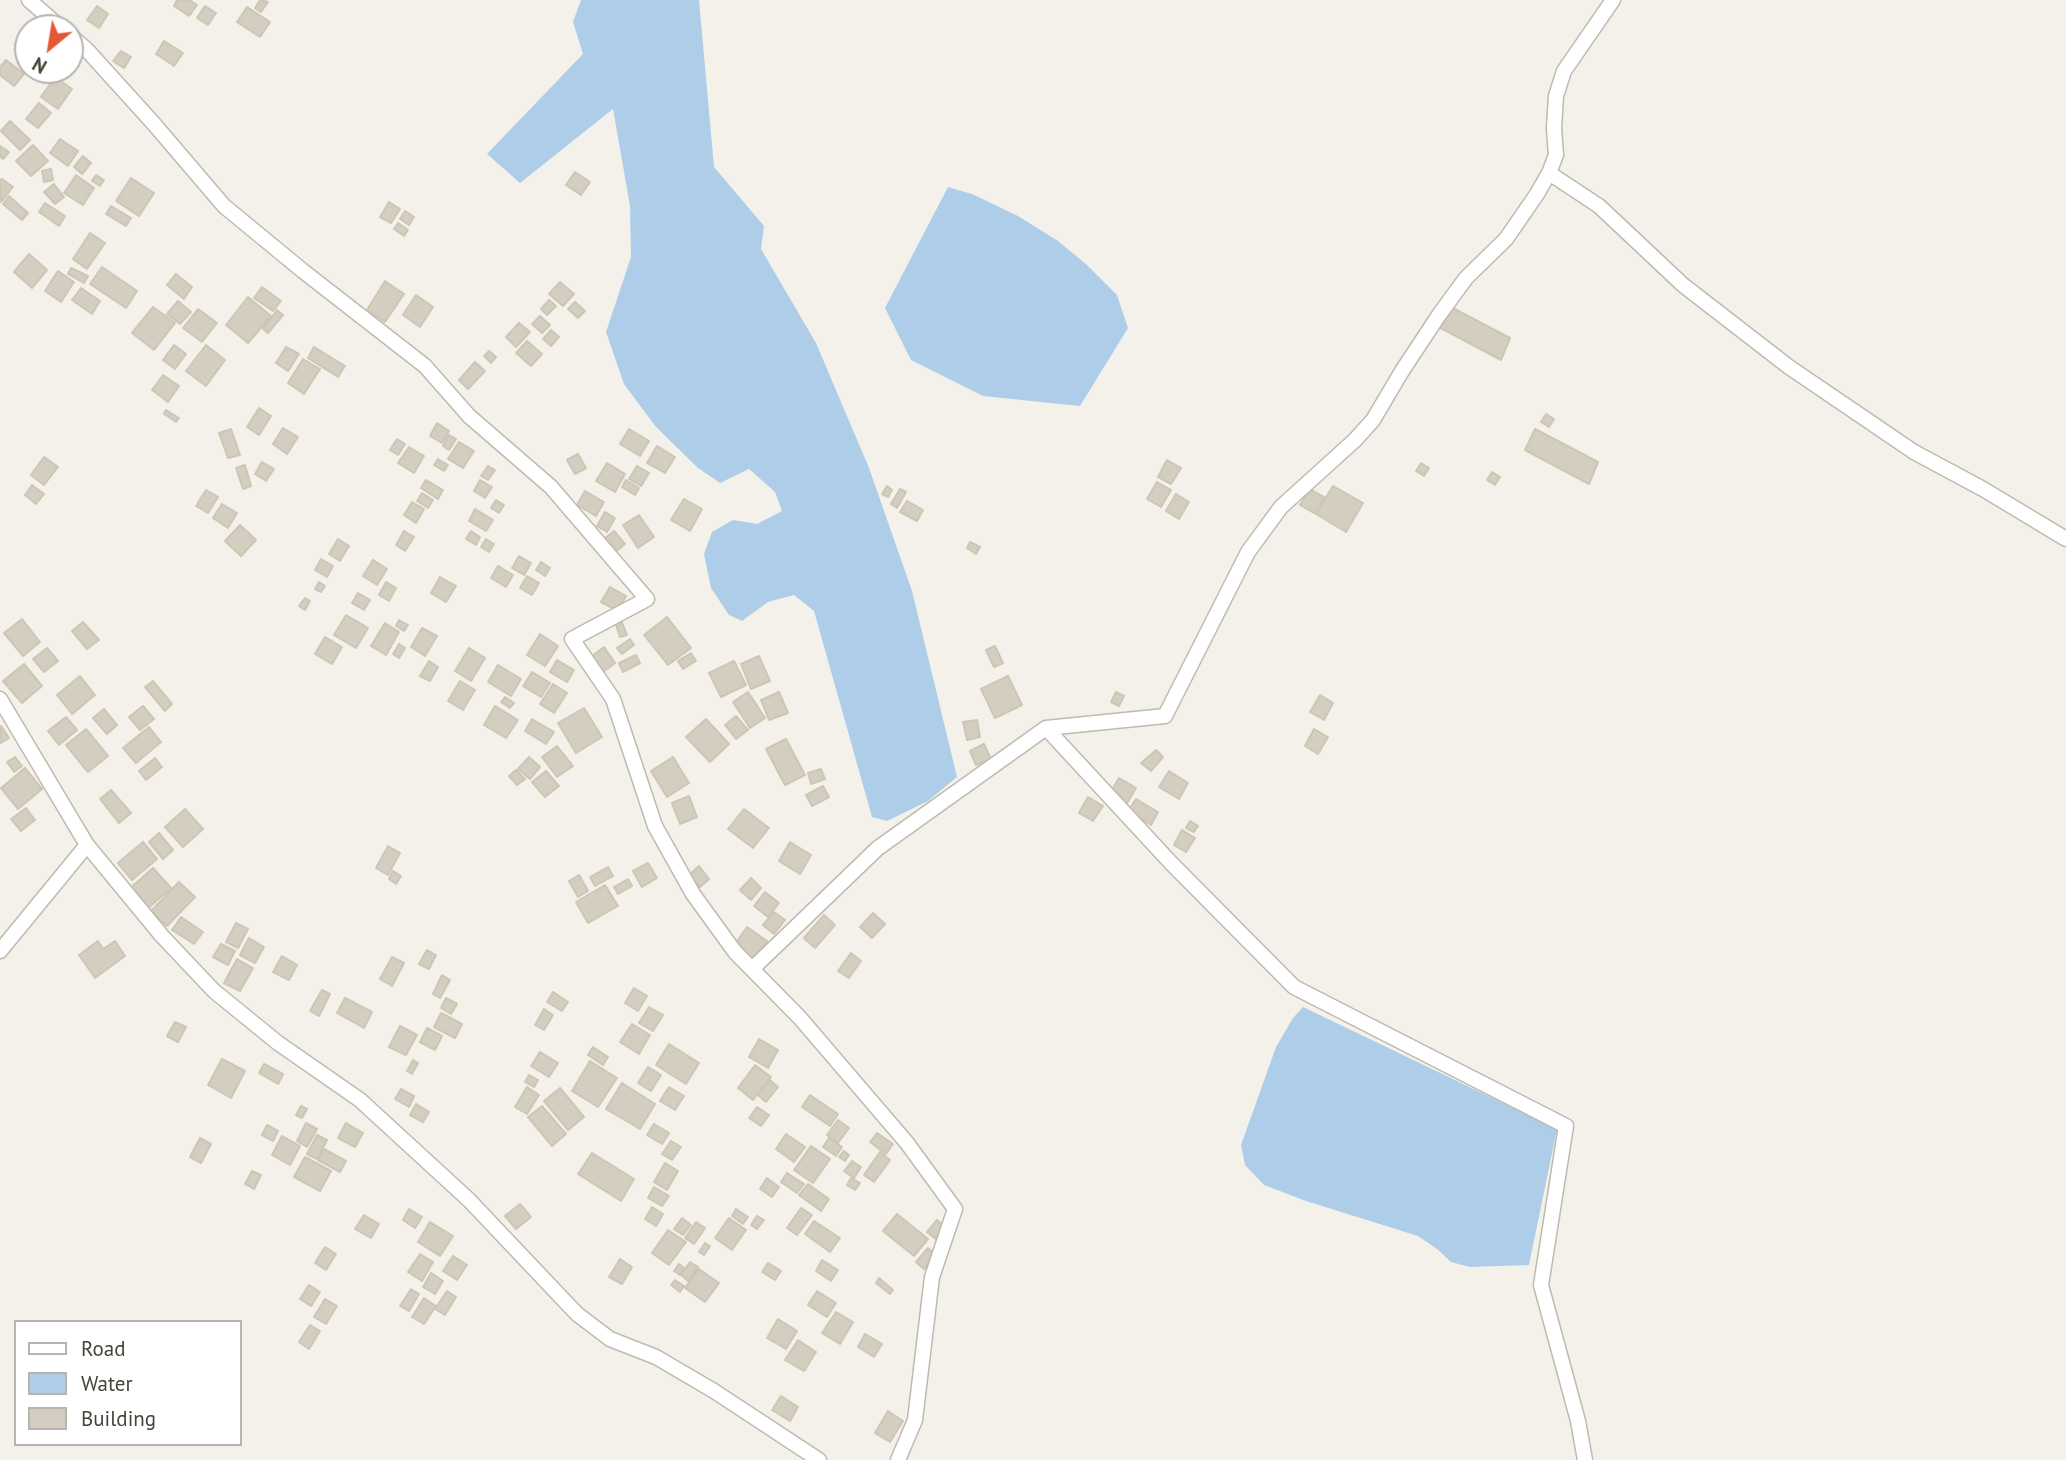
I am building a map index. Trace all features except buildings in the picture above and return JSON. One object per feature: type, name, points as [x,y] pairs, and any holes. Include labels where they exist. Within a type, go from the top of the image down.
[{"type":"street","points":[[29,0],[45,14]]},
{"type":"street","points":[[752,969],[878,848],[1046,727],[1165,716],[1248,552],[1281,507],[1355,440],[1373,420],[1439,315],[1466,278],[1506,239],[1549,173],[1556,155],[1556,96],[1564,71],[1613,0]]},
{"type":"street","points":[[84,48],[224,206],[425,366],[469,416],[551,488],[647,599],[572,639],[613,699],[655,825],[693,894],[735,952],[800,1018],[907,1143],[955,1209],[932,1277],[915,1420],[898,1460]]},
{"type":"street","points":[[1549,173],[1600,206],[1684,285],[1789,367],[1914,452],[1983,489],[2066,539]]},
{"type":"street","points":[[0,699],[86,845],[162,936],[214,991],[278,1043],[360,1100],[469,1200],[578,1314],[610,1339],[656,1357],[715,1391],[819,1460]]},
{"type":"street","points":[[1046,727],[1171,863],[1294,987],[1566,1126],[1541,1285],[1578,1421],[1585,1460]]},
{"type":"street","points":[[0,951],[86,845]]},
{"type":"water","points":[[581,0],[699,0],[714,167],[764,226],[761,249],[816,343],[869,468],[912,591],[957,777],[928,801],[887,821],[872,817],[814,611],[794,595],[768,602],[742,621],[729,615],[711,588],[704,554],[712,532],[733,520],[757,524],[782,511],[775,492],[749,469],[720,483],[698,468],[656,427],[624,384],[606,332],[631,257],[630,206],[613,109],[520,183],[487,154],[583,54],[573,22]]},
{"type":"water","points":[[948,187],[972,194],[1018,216],[1058,241],[1117,295],[1128,328],[1080,406],[983,396],[911,360],[885,308]]},
{"type":"water","points":[[1303,1007],[1557,1129],[1529,1265],[1470,1267],[1451,1262],[1418,1236],[1264,1185],[1245,1165],[1241,1145],[1276,1047],[1293,1018]]}]
